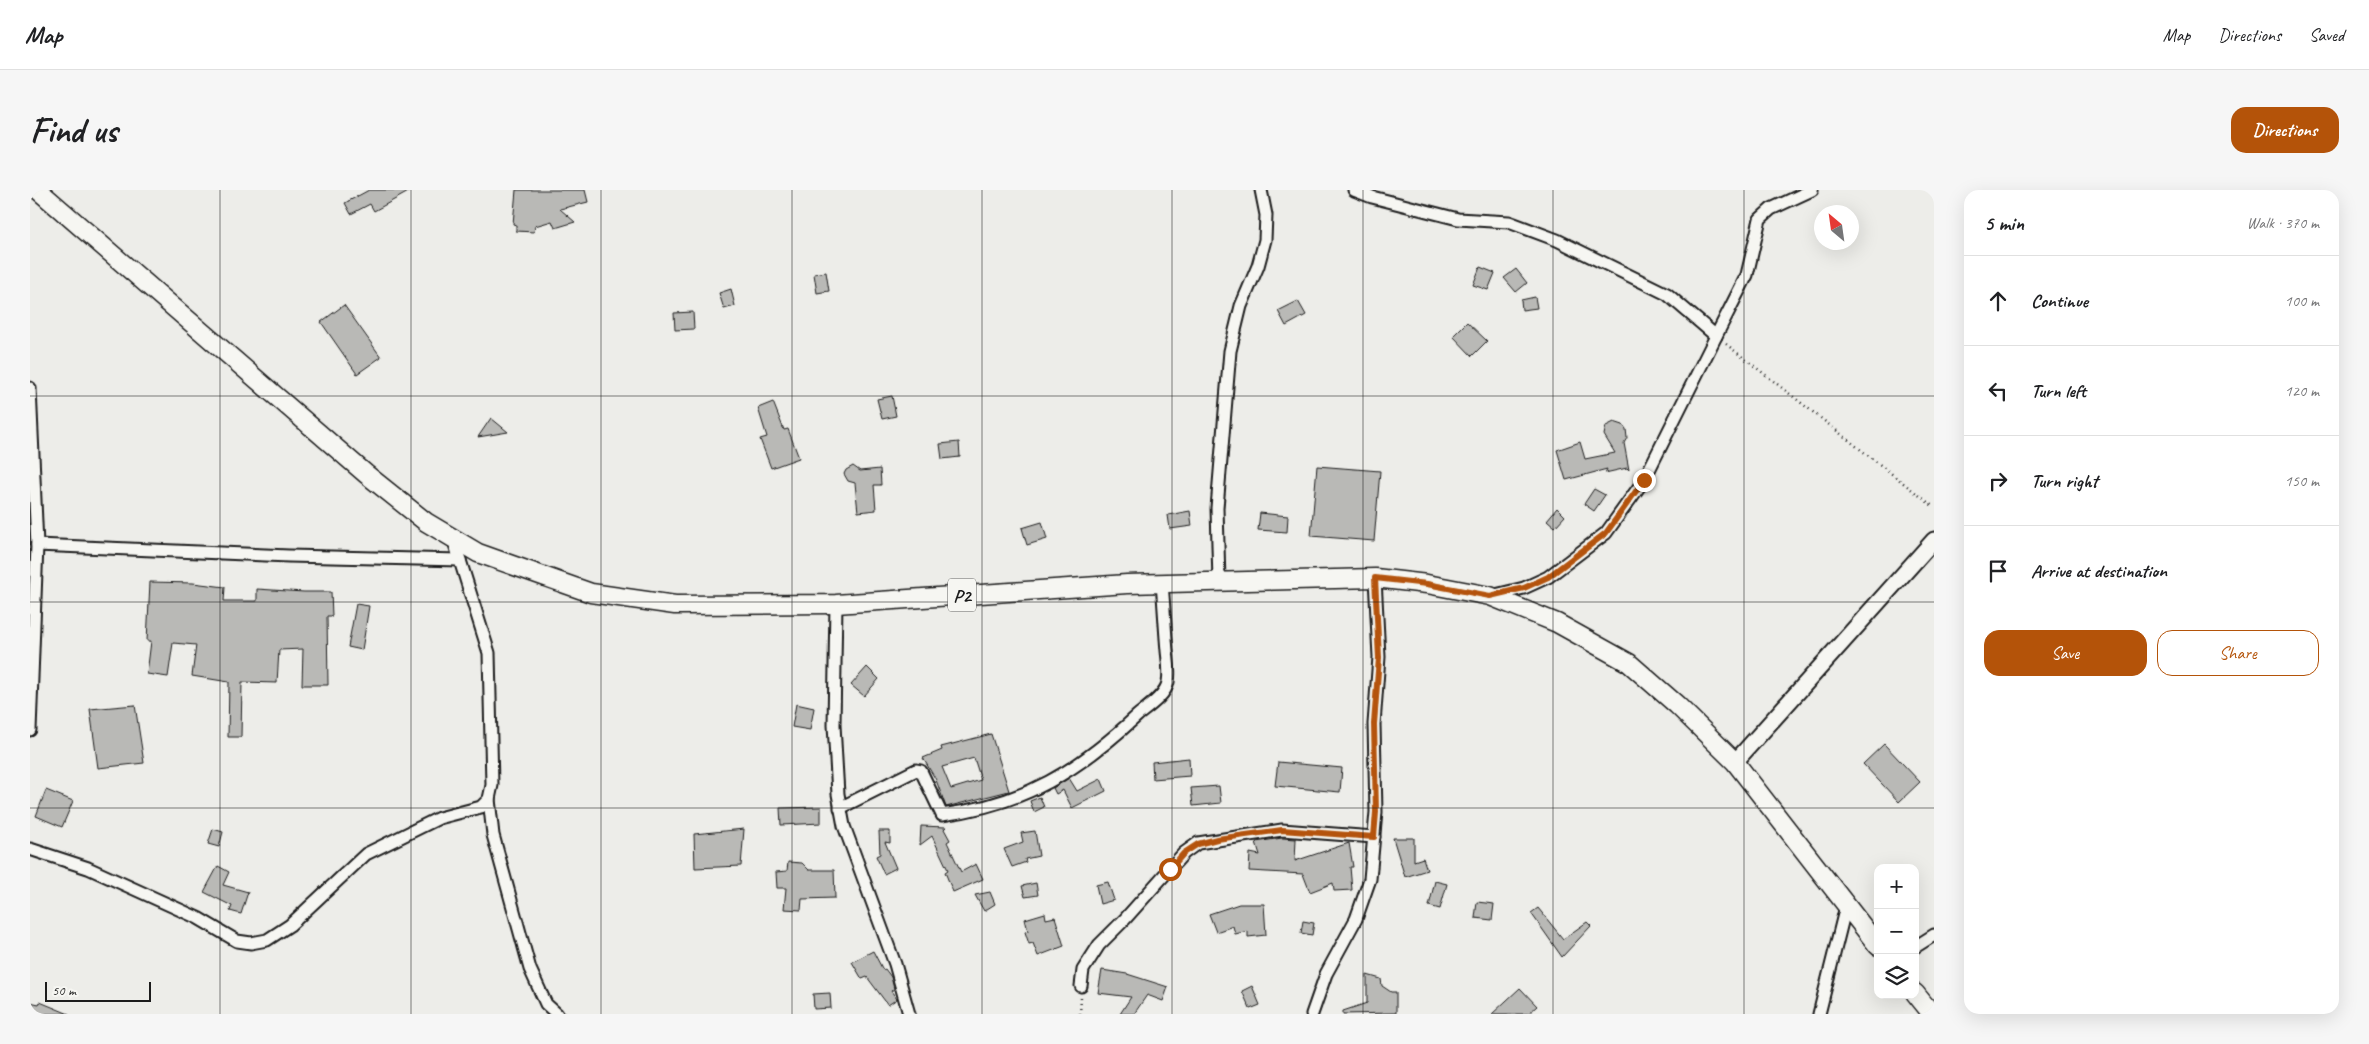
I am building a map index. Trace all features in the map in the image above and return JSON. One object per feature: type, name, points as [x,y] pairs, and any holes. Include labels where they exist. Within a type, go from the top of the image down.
[{"type":"main road","name":"P2","points":[[38,190],[366,474],[426,522],[478,552],[601,595],[676,605],[836,604],[1162,583],[1375,578],[1427,584],[1490,596],[1557,623],[1629,663],[1677,705],[1735,762],[1874,941]]},
{"type":"main road","points":[[1919,998],[1932,1014]]},
{"type":"street","points":[[1218,582],[1217,508],[1230,352],[1241,306],[1258,266],[1265,240],[1266,215],[1260,190]]},
{"type":"street","points":[[1354,190],[1372,197],[1458,219],[1509,222],[1557,240],[1667,294],[1716,336]]},
{"type":"street","points":[[1490,596],[1524,588],[1548,577],[1606,533],[1644,480],[1747,274],[1760,219],[1771,208],[1812,190]]},
{"type":"street","points":[[30,388],[37,545],[30,730]]},
{"type":"street","points":[[452,538],[489,653],[492,785],[489,799],[493,835],[530,969],[546,1004],[557,1014]]},
{"type":"street","points":[[1735,762],[1934,540]]},
{"type":"street","points":[[37,545],[289,556],[460,560]]},
{"type":"street","points":[[1312,1014],[1326,974],[1356,919],[1370,879],[1376,812],[1374,724],[1379,658],[1375,578]]},
{"type":"street","points":[[840,808],[916,770],[921,771],[925,777],[942,814],[975,810],[1020,797],[1064,774],[1093,755],[1156,699],[1166,687],[1168,665],[1162,583]]},
{"type":"street","points":[[836,604],[834,752],[840,808],[861,876],[895,964],[906,1013]]},
{"type":"street","points":[[30,849],[88,868],[198,918],[237,941],[251,943],[267,940],[290,925],[366,854],[439,818],[480,807],[489,799]]},
{"type":"street","points":[[1081,986],[1083,970],[1098,945],[1126,919],[1184,853],[1198,844],[1282,830],[1374,837]]},
{"type":"street","points":[[1819,1014],[1846,906]]},
{"type":"street","points":[[1919,945],[1934,935]]},
{"type":"path","points":[[1716,336],[1934,507]]},
{"type":"path","points":[[1080,1014],[1081,986]]},
{"type":"building","points":[[369,190],[412,190],[374,211],[370,204],[351,214],[345,203]]},
{"type":"building","points":[[516,190],[585,190],[588,202],[560,209],[575,222],[555,228],[552,221],[535,226],[534,232],[516,231],[516,225],[513,224]]},
{"type":"building","points":[[1480,267],[1495,273],[1488,290],[1473,285]]},
{"type":"building","points":[[1516,269],[1527,283],[1516,292],[1504,278]]},
{"type":"building","points":[[826,272],[829,291],[817,293],[814,274]]},
{"type":"building","points":[[731,289],[735,306],[724,309],[719,293]]},
{"type":"building","points":[[1535,297],[1537,308],[1522,310],[1521,300]]},
{"type":"building","points":[[1298,301],[1306,315],[1286,326],[1278,311]]},
{"type":"building","points":[[344,305],[381,357],[357,374],[321,322]]},
{"type":"building","points":[[693,312],[694,329],[675,330],[674,313]]},
{"type":"building","points":[[1467,322],[1487,341],[1472,356],[1453,336]]},
{"type":"building","points":[[892,396],[896,416],[882,419],[877,399]]},
{"type":"building","points":[[773,402],[784,430],[788,429],[799,458],[771,468],[760,439],[767,437],[758,408]]},
{"type":"building","points":[[491,418],[508,432],[478,437]]},
{"type":"building","points":[[1614,422],[1623,425],[1626,429],[1627,438],[1624,443],[1629,470],[1627,468],[1605,473],[1607,469],[1566,480],[1557,450],[1580,442],[1585,459],[1615,453],[1604,435],[1606,426]]},
{"type":"building","points":[[959,442],[960,457],[942,459],[940,444]]},
{"type":"building","points":[[853,466],[860,471],[880,469],[881,485],[874,485],[876,510],[858,512],[855,483],[848,481],[844,474],[846,470]]},
{"type":"building","points":[[1317,466],[1380,471],[1374,541],[1311,536]]},
{"type":"building","points":[[1594,489],[1605,495],[1594,511],[1584,504]]},
{"type":"building","points":[[1557,508],[1565,516],[1555,527],[1547,520]]},
{"type":"building","points":[[1190,511],[1192,526],[1170,529],[1168,515]]},
{"type":"building","points":[[1260,513],[1288,516],[1287,532],[1258,530]]},
{"type":"building","points":[[1042,522],[1047,539],[1027,545],[1022,528]]},
{"type":"building","points":[[150,582],[193,583],[225,587],[224,601],[257,601],[257,589],[331,592],[332,616],[327,616],[328,685],[302,685],[303,649],[279,650],[277,683],[242,682],[241,737],[228,737],[229,682],[192,676],[196,645],[173,643],[168,677],[147,674],[151,641],[147,641]]},
{"type":"building","points":[[356,604],[369,606],[362,650],[348,647]]},
{"type":"building","points":[[867,667],[879,679],[864,696],[851,685]]},
{"type":"building","points":[[796,704],[814,708],[810,730],[792,727]]},
{"type":"building","points":[[135,705],[144,763],[98,768],[90,709]]},
{"type":"building","points":[[991,734],[1009,791],[946,807],[936,780],[923,758],[942,750],[941,747]],"holes":[[[974,758],[981,780],[951,789],[942,767]]]},
{"type":"building","points":[[1884,744],[1920,782],[1899,802],[1863,764]]},
{"type":"building","points":[[1189,758],[1190,776],[1153,779],[1152,762]]},
{"type":"building","points":[[1278,762],[1342,768],[1340,792],[1275,786]]},
{"type":"building","points":[[1069,778],[1077,791],[1101,779],[1106,791],[1072,808],[1063,790],[1056,794],[1053,788]]},
{"type":"building","points":[[1219,786],[1221,803],[1193,806],[1191,788]]},
{"type":"building","points":[[46,790],[73,801],[62,827],[36,816]]},
{"type":"building","points":[[1040,797],[1044,807],[1034,812],[1030,801]]},
{"type":"building","points":[[821,807],[821,823],[781,825],[780,808]]},
{"type":"building","points":[[921,826],[946,827],[944,829],[950,840],[947,842],[961,872],[976,864],[983,879],[953,892],[945,872],[948,870],[932,836],[920,845]]},
{"type":"building","points":[[213,829],[223,832],[219,847],[208,844]]},
{"type":"building","points":[[744,829],[741,866],[695,868],[694,834]]},
{"type":"building","points":[[879,831],[890,831],[890,843],[885,842],[896,868],[884,874],[876,856],[880,854]]},
{"type":"building","points":[[1035,831],[1039,856],[1025,859],[1026,862],[1012,867],[1004,849],[1023,842],[1021,833]]},
{"type":"building","points":[[1282,838],[1296,839],[1295,861],[1349,843],[1353,867],[1350,867],[1352,890],[1334,891],[1333,883],[1310,892],[1303,874],[1249,871],[1250,853],[1260,855],[1256,842]]},
{"type":"building","points":[[1393,838],[1414,838],[1414,861],[1423,858],[1427,870],[1405,877]]},
{"type":"building","points":[[788,862],[802,863],[809,870],[834,870],[835,898],[802,899],[801,910],[784,909],[786,888],[777,888],[776,872],[787,871]]},
{"type":"building","points":[[218,866],[229,872],[223,885],[248,892],[241,914],[230,911],[232,906],[204,892]]},
{"type":"building","points":[[1435,881],[1447,884],[1440,909],[1429,906]]},
{"type":"building","points":[[1108,882],[1114,900],[1100,904],[1096,885]]},
{"type":"building","points":[[1036,883],[1038,895],[1025,897],[1022,886]]},
{"type":"building","points":[[990,892],[995,904],[984,911],[975,895]]},
{"type":"building","points":[[1477,902],[1494,904],[1492,920],[1475,918]]},
{"type":"building","points":[[1239,904],[1264,904],[1266,935],[1248,937],[1248,931],[1235,934],[1233,926],[1216,932],[1209,914]]},
{"type":"building","points":[[1538,908],[1563,939],[1587,922],[1591,926],[1562,957],[1531,913]]},
{"type":"building","points":[[1045,913],[1046,919],[1055,917],[1064,946],[1038,956],[1033,943],[1029,944],[1025,932],[1028,931],[1025,919]]},
{"type":"building","points":[[1303,921],[1314,923],[1312,935],[1301,933]]},
{"type":"building","points":[[873,951],[883,970],[885,969],[891,977],[894,989],[891,991],[897,999],[888,1005],[867,977],[862,979],[852,962]]},
{"type":"building","points":[[1102,970],[1127,974],[1168,987],[1163,1001],[1147,995],[1134,1014],[1120,1014],[1131,997],[1098,993]]},
{"type":"building","points":[[1367,975],[1381,979],[1382,986],[1391,992],[1396,992],[1396,1013],[1343,1014],[1343,1011],[1367,1003]]},
{"type":"building","points":[[1252,986],[1260,1005],[1250,1009],[1242,991]]},
{"type":"building","points":[[1520,988],[1537,1006],[1528,1014],[1492,1014]]},
{"type":"building","points":[[830,993],[831,1008],[814,1009],[813,994]]},
{"type":"building","points":[[30,1002],[39,1004],[40,1002],[69,1014],[30,1014]]},
{"type":"route","points":[[1170,869],[1184,853],[1198,844],[1217,839],[1282,830],[1374,837],[1376,812],[1374,724],[1379,658],[1379,619],[1375,578],[1427,584],[1490,596],[1524,588],[1548,577],[1606,533],[1644,480]]}]
